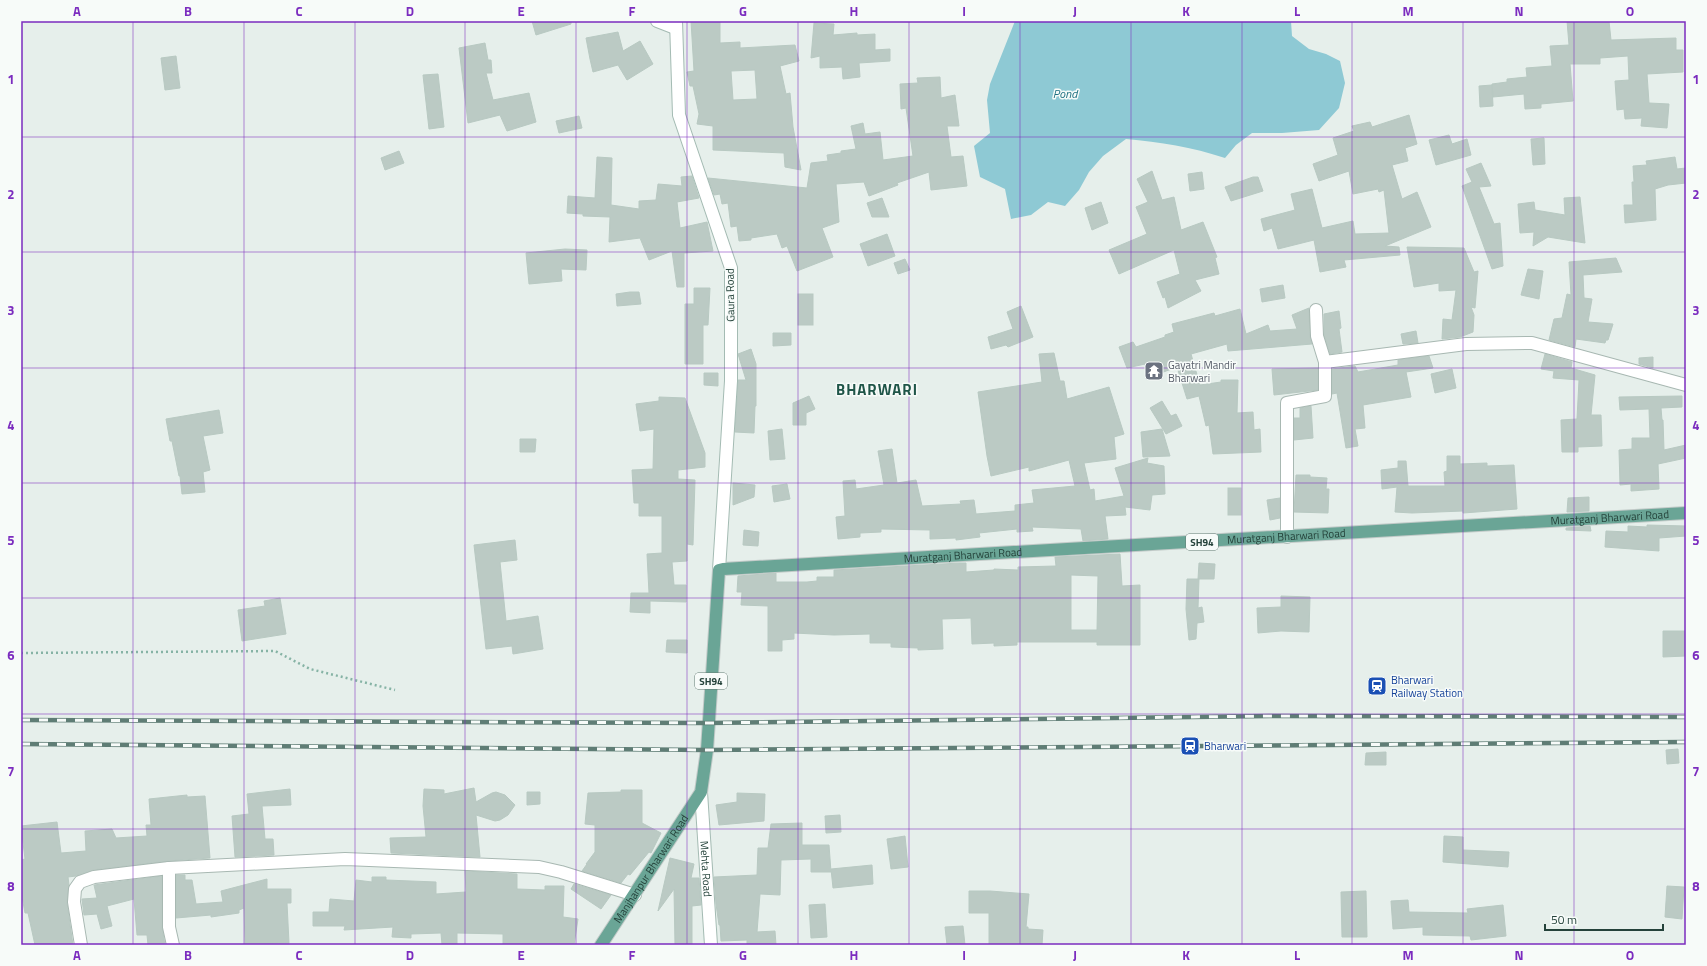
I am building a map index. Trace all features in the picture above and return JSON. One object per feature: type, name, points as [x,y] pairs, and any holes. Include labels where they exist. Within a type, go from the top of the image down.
[{"type":"main road","name":"Muratganj Bharwari Road","points":[[719,570],[722,568],[1686,513]]},
{"type":"main road","name":"SH94","points":[[701,792],[707,750],[719,570]]},
{"type":"main road","name":"Manjhanpur Bharwari Road","points":[[601,945],[701,792]]},
{"type":"street","points":[[656,21],[676,24]]},
{"type":"street","name":"Gaura Road","points":[[676,24],[679,116],[731,268],[731,380],[719,570]]},
{"type":"street","points":[[1286,537],[1287,403],[1325,396],[1325,362],[1318,336],[1316,310]]},
{"type":"street","points":[[1325,362],[1466,344],[1532,343],[1686,385]]},
{"type":"street","name":"Mehta Road","points":[[701,792],[711,945]]},
{"type":"street","points":[[81,945],[74,902],[75,889],[80,882],[94,876],[169,868],[345,859],[539,867],[635,894]]},
{"type":"street","points":[[169,868],[169,927],[173,945]]},
{"type":"path","points":[[21,653],[275,651],[310,669],[395,690]]},
{"type":"water","name":"Pond","points":[[1015,21],[1291,21],[1292,36],[1309,49],[1326,54],[1340,61],[1345,83],[1339,108],[1319,130],[1282,133],[1252,133],[1236,145],[1225,158],[1176,146],[1126,139],[1103,156],[1089,172],[1079,190],[1065,206],[1048,202],[1031,215],[1011,219],[1005,189],[980,177],[974,146],[990,133],[987,100],[990,84]]},
{"type":"building","points":[[532,21],[571,21],[571,24],[536,35]]},
{"type":"building","points":[[691,21],[720,21],[720,43],[740,42],[740,48],[795,45],[799,61],[780,66],[786,94],[790,93],[793,127],[801,170],[785,167],[784,153],[713,150],[713,126],[697,124],[699,114],[693,86],[690,86],[687,72],[694,71]],"holes":[[[755,70],[757,99],[733,100],[731,71]]]},
{"type":"building","points":[[1567,21],[1609,21],[1611,40],[1676,38],[1676,50],[1683,50],[1683,72],[1647,74],[1649,103],[1669,104],[1667,128],[1641,126],[1642,118],[1625,119],[1624,109],[1617,110],[1615,81],[1629,80],[1628,56],[1600,58],[1600,64],[1570,64],[1573,101],[1541,104],[1541,108],[1525,109],[1524,94],[1493,97],[1492,84],[1507,82],[1507,79],[1527,77],[1526,68],[1552,66],[1550,46],[1569,45]]},
{"type":"building","points":[[814,23],[834,24],[833,35],[857,33],[857,35],[875,34],[875,50],[890,49],[890,61],[859,63],[860,77],[843,79],[842,67],[820,68],[820,56],[811,58]]},
{"type":"building","points":[[618,32],[623,51],[640,41],[653,64],[627,80],[618,65],[593,72],[586,38]]},
{"type":"building","points":[[485,43],[488,60],[491,60],[492,73],[486,73],[493,100],[529,93],[536,122],[507,131],[500,115],[468,123],[459,48]]},
{"type":"building","points":[[176,56],[180,88],[165,90],[161,58]]},
{"type":"building","points":[[438,74],[444,127],[429,129],[423,75]]},
{"type":"building","points":[[940,77],[941,98],[955,95],[959,126],[947,126],[951,157],[963,156],[967,186],[931,190],[929,172],[897,183],[898,185],[869,196],[864,182],[836,184],[839,222],[822,228],[833,257],[797,271],[787,246],[782,248],[777,234],[739,241],[737,226],[731,227],[728,203],[722,204],[720,194],[714,195],[708,178],[807,188],[811,163],[828,161],[827,155],[856,149],[851,126],[863,123],[865,134],[880,132],[883,160],[913,156],[906,108],[901,109],[900,84],[918,83],[917,78]]},
{"type":"building","points":[[1492,85],[1493,106],[1480,107],[1479,86]]},
{"type":"building","points":[[1409,115],[1417,144],[1405,148],[1408,161],[1392,165],[1402,199],[1417,192],[1431,227],[1385,246],[1399,247],[1400,255],[1344,260],[1346,267],[1320,272],[1314,240],[1278,249],[1272,228],[1264,231],[1261,219],[1295,210],[1291,194],[1312,189],[1322,228],[1353,221],[1355,234],[1389,233],[1384,190],[1379,192],[1378,189],[1353,194],[1349,171],[1319,181],[1313,164],[1338,155],[1333,138],[1354,131],[1352,126],[1370,122],[1372,127]]},
{"type":"building","points":[[579,116],[582,128],[559,133],[556,121]]},
{"type":"building","points":[[1449,135],[1452,144],[1467,139],[1471,155],[1436,165],[1429,140]]},
{"type":"building","points":[[1544,138],[1545,164],[1533,165],[1531,139]]},
{"type":"building","points":[[399,151],[404,163],[385,170],[381,158]]},
{"type":"building","points":[[597,157],[612,158],[611,205],[639,209],[639,201],[656,200],[658,184],[682,186],[681,177],[692,176],[699,198],[677,202],[680,228],[707,222],[713,251],[684,253],[684,287],[677,287],[672,251],[649,260],[640,238],[609,242],[610,217],[583,216],[583,214],[567,213],[568,196],[595,198]]},
{"type":"building","points":[[1675,157],[1677,169],[1686,168],[1686,183],[1668,185],[1655,189],[1656,220],[1625,223],[1624,205],[1633,205],[1633,166],[1647,165],[1646,161]]},
{"type":"building","points":[[1481,163],[1491,186],[1479,187],[1494,224],[1500,223],[1503,266],[1492,269],[1462,186],[1472,182],[1466,169]]},
{"type":"building","points":[[1152,171],[1162,200],[1174,197],[1181,230],[1203,222],[1217,257],[1215,258],[1219,274],[1195,280],[1201,291],[1168,308],[1165,297],[1163,298],[1157,282],[1180,274],[1174,250],[1119,274],[1109,250],[1147,234],[1136,207],[1148,202],[1137,179]]},
{"type":"building","points":[[1202,172],[1204,189],[1190,191],[1188,174]]},
{"type":"building","points":[[1253,177],[1258,177],[1263,191],[1231,201],[1225,187]]},
{"type":"building","points":[[1580,197],[1585,243],[1548,237],[1533,246],[1534,232],[1520,233],[1518,204],[1534,202],[1535,210],[1565,215],[1564,198]]},
{"type":"building","points":[[882,198],[889,217],[872,217],[867,203]]},
{"type":"building","points":[[1101,202],[1108,223],[1092,230],[1085,208]]},
{"type":"building","points":[[887,234],[895,256],[868,266],[860,244]]},
{"type":"building","points":[[1407,247],[1464,248],[1474,272],[1478,271],[1475,308],[1471,307],[1474,315],[1473,332],[1460,337],[1442,339],[1443,319],[1452,320],[1456,290],[1439,291],[1439,283],[1414,287]]},
{"type":"building","points":[[565,249],[587,250],[586,270],[561,269],[562,281],[529,284],[526,253]]},
{"type":"building","points":[[1616,258],[1622,272],[1583,275],[1584,298],[1592,299],[1588,322],[1613,324],[1608,340],[1606,340],[1605,343],[1576,339],[1575,347],[1549,340],[1554,319],[1562,318],[1567,294],[1571,295],[1569,262]]},
{"type":"building","points":[[905,259],[910,270],[898,274],[894,263]]},
{"type":"building","points":[[1528,269],[1543,271],[1539,299],[1521,295]]},
{"type":"building","points":[[1283,285],[1285,298],[1262,302],[1260,289]]},
{"type":"building","points":[[694,288],[710,288],[708,325],[703,325],[703,364],[685,364],[685,304],[694,304]]},
{"type":"building","points":[[639,292],[641,304],[617,306],[616,294]]},
{"type":"building","points":[[798,294],[813,294],[813,325],[798,325]]},
{"type":"building","points":[[1021,306],[1033,337],[1008,347],[1006,345],[991,349],[988,337],[1013,329],[1007,312]]},
{"type":"building","points":[[1309,308],[1310,336],[1312,344],[1228,351],[1227,344],[1191,354],[1200,385],[1221,382],[1221,380],[1238,380],[1237,413],[1253,412],[1254,430],[1260,429],[1261,452],[1213,454],[1209,425],[1206,426],[1199,396],[1187,399],[1177,367],[1150,377],[1145,364],[1127,368],[1119,347],[1133,342],[1136,347],[1165,337],[1165,335],[1174,332],[1172,324],[1214,313],[1215,316],[1240,309],[1246,334],[1268,325],[1270,331],[1297,329],[1292,315]]},
{"type":"building","points":[[1339,311],[1341,328],[1339,329],[1342,352],[1330,354],[1324,335],[1324,314]]},
{"type":"building","points":[[1416,331],[1418,343],[1403,344],[1401,334]]},
{"type":"building","points":[[773,333],[791,333],[791,345],[773,346]]},
{"type":"building","points":[[751,349],[756,364],[756,406],[754,433],[735,432],[738,380],[746,380],[738,354]]},
{"type":"building","points":[[1054,353],[1060,381],[1064,381],[1067,399],[1109,387],[1124,434],[1114,437],[1116,459],[1084,463],[1090,490],[1094,489],[1095,501],[1124,496],[1115,468],[1148,458],[1147,463],[1164,466],[1165,494],[1152,495],[1150,510],[1125,507],[1126,515],[1105,516],[1108,539],[1083,541],[1081,529],[1032,527],[1033,531],[1017,532],[1017,529],[979,533],[980,537],[956,540],[956,538],[930,539],[930,530],[881,529],[881,532],[860,533],[860,537],[838,539],[836,517],[845,516],[843,481],[855,480],[856,489],[884,485],[878,451],[892,449],[897,483],[916,480],[922,506],[961,504],[960,501],[974,500],[976,514],[1015,511],[1015,505],[1034,503],[1032,490],[1075,486],[1069,460],[1029,471],[1029,467],[991,476],[987,456],[978,392],[1042,382],[1039,354]]},
{"type":"building","points":[[1545,354],[1572,362],[1571,368],[1595,375],[1591,415],[1601,415],[1602,446],[1578,447],[1578,452],[1562,452],[1561,420],[1577,419],[1579,380],[1553,378],[1554,371],[1541,369]]},
{"type":"building","points":[[1429,356],[1433,368],[1406,372],[1411,397],[1363,405],[1365,428],[1355,429],[1358,446],[1346,448],[1337,393],[1332,394],[1332,369],[1355,366],[1358,372],[1398,365],[1398,360]]},
{"type":"building","points":[[1653,357],[1653,368],[1639,364],[1639,358]]},
{"type":"building","points":[[1318,368],[1318,390],[1274,395],[1272,369]]},
{"type":"building","points":[[1452,369],[1456,388],[1435,393],[1431,374]]},
{"type":"building","points":[[704,373],[718,373],[718,386],[704,385]]},
{"type":"building","points":[[809,396],[815,409],[806,413],[806,425],[793,425],[793,403]]},
{"type":"building","points":[[1682,396],[1682,407],[1661,408],[1664,450],[1686,445],[1686,458],[1658,464],[1659,489],[1631,491],[1631,484],[1620,485],[1619,450],[1632,449],[1632,438],[1650,438],[1649,409],[1620,410],[1619,397]]},
{"type":"building","points":[[659,397],[685,398],[705,453],[705,467],[678,470],[678,479],[695,480],[693,545],[687,544],[687,561],[672,562],[674,585],[686,585],[686,602],[650,601],[650,613],[630,612],[631,593],[649,593],[647,554],[662,553],[662,516],[639,516],[639,503],[634,503],[632,470],[653,469],[654,429],[640,431],[636,404],[659,401]]},
{"type":"building","points":[[1162,401],[1171,416],[1176,414],[1182,426],[1166,434],[1150,408]]},
{"type":"building","points":[[1311,406],[1313,438],[1294,440],[1294,418],[1300,418],[1300,408]]},
{"type":"building","points":[[219,410],[223,433],[203,436],[210,470],[203,472],[205,492],[182,494],[180,476],[172,441],[170,441],[166,419]]},
{"type":"building","points":[[782,429],[785,459],[770,460],[768,431]]},
{"type":"building","points":[[1162,429],[1170,456],[1143,457],[1141,432]]},
{"type":"building","points":[[520,439],[536,439],[535,452],[520,452]]},
{"type":"building","points":[[1447,456],[1460,456],[1460,464],[1487,463],[1487,466],[1514,465],[1517,509],[1463,513],[1463,511],[1412,513],[1395,512],[1397,487],[1382,489],[1381,470],[1398,468],[1398,461],[1406,461],[1408,486],[1445,486],[1444,472],[1447,471]]},
{"type":"building","points":[[1296,475],[1310,475],[1310,477],[1327,478],[1326,489],[1329,489],[1328,513],[1294,512]]},
{"type":"building","points":[[733,483],[755,485],[754,497],[733,505]]},
{"type":"building","points":[[787,484],[790,499],[774,502],[772,486]]},
{"type":"building","points":[[1228,488],[1241,488],[1241,515],[1228,515]]},
{"type":"building","points":[[1589,497],[1589,511],[1567,512],[1568,498]]},
{"type":"building","points":[[1280,498],[1280,518],[1270,520],[1267,500]]},
{"type":"building","points":[[1647,525],[1686,526],[1686,536],[1659,538],[1659,551],[1605,547],[1606,531],[1628,532],[1628,526],[1647,527]]},
{"type":"building","points":[[1590,526],[1591,531],[1566,530],[1566,528]]},
{"type":"building","points":[[744,530],[759,532],[758,546],[743,545]]},
{"type":"building","points":[[515,540],[517,560],[500,562],[506,621],[538,616],[543,649],[513,654],[512,646],[486,649],[474,545]]},
{"type":"building","points":[[1120,554],[1122,586],[1140,585],[1140,645],[1097,645],[1097,642],[1017,642],[1017,645],[994,646],[994,643],[972,644],[971,618],[942,619],[943,649],[918,650],[918,648],[891,647],[891,643],[870,643],[870,634],[834,635],[794,633],[794,639],[782,640],[782,651],[768,651],[768,606],[741,605],[742,592],[737,592],[738,576],[776,573],[776,582],[807,582],[817,581],[817,577],[834,577],[834,570],[960,563],[966,563],[966,572],[994,569],[1018,570],[1018,567],[1056,566],[1055,557]],"holes":[[[1071,575],[1098,576],[1097,630],[1071,630]]]},
{"type":"building","points":[[1199,563],[1215,564],[1214,579],[1198,579]]},
{"type":"building","points":[[1187,579],[1199,579],[1198,608],[1202,607],[1204,622],[1197,623],[1196,639],[1189,640],[1186,609]]},
{"type":"building","points":[[1281,596],[1310,597],[1309,632],[1281,631],[1258,633],[1257,608],[1281,607]]},
{"type":"building","points":[[280,598],[286,634],[242,641],[238,610],[265,606],[264,601]]},
{"type":"building","points":[[1663,631],[1686,631],[1686,656],[1663,657]]},
{"type":"building","points":[[667,640],[687,640],[687,653],[666,652]]},
{"type":"building","points":[[1678,749],[1679,763],[1667,764],[1666,750]]},
{"type":"building","points":[[1386,752],[1386,765],[1365,765],[1366,753]]},
{"type":"building","points":[[474,788],[476,802],[496,792],[505,795],[515,805],[508,815],[500,820],[495,821],[476,815],[480,857],[391,853],[390,838],[426,837],[423,806],[424,789],[444,790],[444,794]]},
{"type":"building","points":[[290,789],[291,805],[262,806],[265,839],[273,839],[274,855],[235,857],[232,816],[249,814],[247,794]]},
{"type":"building","points":[[621,790],[642,790],[642,823],[661,833],[651,853],[649,852],[630,875],[628,874],[621,883],[582,871],[595,852],[595,825],[585,824],[588,793],[621,792]]},
{"type":"building","points":[[527,792],[540,792],[540,804],[527,805]]},
{"type":"building","points":[[737,793],[765,794],[764,821],[719,825],[716,805],[737,802]]},
{"type":"building","points":[[187,795],[187,797],[205,796],[210,858],[168,861],[93,870],[68,877],[69,885],[67,903],[73,945],[35,945],[28,913],[25,913],[21,891],[21,860],[25,859],[21,826],[57,822],[61,853],[86,851],[85,831],[112,829],[116,838],[147,836],[146,825],[151,825],[149,799]]},
{"type":"building","points":[[840,815],[841,832],[826,833],[825,816]]},
{"type":"building","points":[[802,823],[802,845],[829,845],[831,872],[811,872],[811,859],[781,860],[780,895],[760,894],[757,932],[775,931],[776,945],[747,945],[747,940],[721,941],[714,877],[757,875],[758,848],[768,848],[771,824]]},
{"type":"building","points":[[905,836],[908,867],[891,869],[887,839]]},
{"type":"building","points":[[1444,836],[1463,837],[1463,850],[1509,852],[1508,867],[1443,862]]},
{"type":"building","points":[[670,858],[694,864],[691,878],[699,878],[701,905],[692,906],[692,945],[675,945],[674,889],[658,911]]},
{"type":"building","points":[[872,865],[873,884],[833,888],[831,869]]},
{"type":"building","points":[[465,871],[517,874],[517,889],[545,890],[545,886],[564,886],[563,917],[578,919],[574,945],[503,945],[503,934],[457,933],[457,945],[442,945],[441,933],[411,934],[411,938],[392,937],[393,927],[344,930],[345,926],[313,926],[313,912],[329,912],[330,899],[354,901],[356,880],[372,882],[372,877],[386,877],[386,880],[436,882],[436,894],[466,892]]},
{"type":"building","points":[[176,875],[185,875],[185,880],[192,880],[196,904],[223,902],[221,891],[267,879],[267,889],[291,889],[291,903],[287,903],[289,943],[245,944],[244,908],[239,910],[239,913],[211,917],[211,915],[176,918]]},
{"type":"building","points":[[162,876],[162,927],[165,945],[148,945],[147,935],[137,935],[134,899],[107,906],[112,926],[101,929],[97,914],[84,915],[82,899],[97,898],[94,885]]},
{"type":"building","points":[[574,884],[611,895],[601,909],[571,889]]},
{"type":"building","points":[[1667,886],[1684,887],[1682,919],[1665,917]]},
{"type":"building","points":[[969,891],[1029,894],[1026,927],[1028,927],[1028,929],[1043,930],[1042,945],[989,945],[989,913],[969,913]]},
{"type":"building","points":[[1366,891],[1367,937],[1342,937],[1341,892]]},
{"type":"building","points":[[1408,900],[1409,912],[1468,913],[1467,909],[1503,905],[1506,936],[1471,940],[1470,936],[1423,935],[1423,927],[1393,929],[1391,901]]},
{"type":"building","points":[[825,904],[827,937],[811,938],[809,905]]},
{"type":"building","points":[[963,926],[965,945],[947,945],[945,927]]},
{"type":"railway","points":[[21,720],[708,723],[1270,716],[1686,717]]},
{"type":"railway","points":[[21,744],[707,750],[1686,742]]},
{"type":"place","name":"Gayatri Mandir Bharwari","points":[[1154,371]]},
{"type":"place","name":"Bharwari Railway Station","points":[[1377,686]]},
{"type":"place","name":"Bharwari","points":[[1190,746]]},
{"type":"district","name":"BHARWARI","points":[[877,390]]}]
